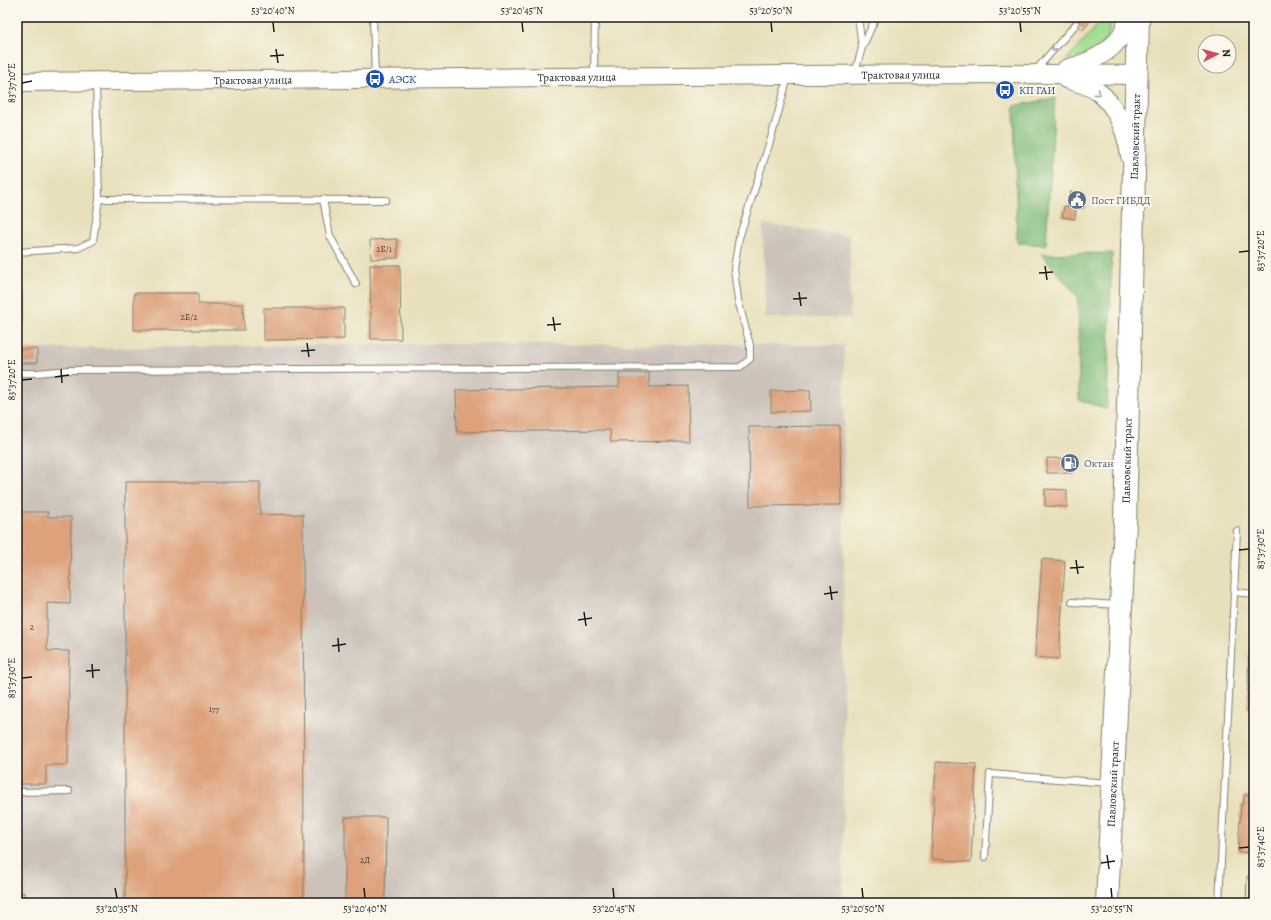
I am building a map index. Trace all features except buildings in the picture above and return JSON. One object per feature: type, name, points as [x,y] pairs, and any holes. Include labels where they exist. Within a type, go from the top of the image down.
[{"type":"highway","name":"Павловский тракт","points":[[1107,903],[1125,523],[1138,17]]},
{"type":"main road","points":[[1050,74],[1105,54],[1112,48],[1120,37],[1127,25],[1128,17]]},
{"type":"main road","points":[[1050,74],[1093,89],[1107,100],[1115,111],[1128,141],[1133,184]]},
{"type":"main road","name":"Трактовая улица","points":[[17,82],[788,75],[1136,75]]},
{"type":"lane","points":[[373,17],[375,79]]},
{"type":"lane","points":[[594,77],[595,17]]},
{"type":"lane","points":[[858,17],[862,48]]},
{"type":"lane","points":[[854,76],[862,48],[876,17]]},
{"type":"lane","points":[[1032,74],[1076,24]]},
{"type":"lane","points":[[17,373],[69,370],[740,367],[750,359],[750,345],[738,300],[734,269],[739,238],[772,135],[788,75]]},
{"type":"lane","points":[[17,252],[78,248],[93,242],[99,198],[96,81]]},
{"type":"lane","points":[[99,198],[386,200]]},
{"type":"lane","points":[[323,200],[330,236],[356,284]]},
{"type":"lane","points":[[1219,903],[1237,531]]},
{"type":"lane","points":[[1234,592],[1254,594]]},
{"type":"lane","points":[[1072,602],[1121,605]]},
{"type":"lane","points":[[985,857],[990,774],[1112,783]]},
{"type":"lane","points":[[17,792],[69,791]]},
{"type":"shaded area","points":[[763,224],[850,236],[850,318],[765,318]]},
{"type":"shaded area","points":[[413,344],[844,345],[843,903],[17,903],[17,349]]},
{"type":"green space","points":[[1105,17],[1111,17],[1110,29],[1107,38],[1092,55],[1066,60]]},
{"type":"green space","points":[[1055,98],[1046,245],[1017,243],[1014,106]]},
{"type":"green space","points":[[1112,253],[1107,409],[1079,400],[1078,297],[1041,254]]},
{"type":"place","name":"АЭСК","points":[[375,79]]},
{"type":"place","name":"КП ГАИ","points":[[1005,90]]},
{"type":"place","name":"Пост ГИБДД","points":[[1077,200]]},
{"type":"place","name":"Октан","points":[[1070,463]]}]
